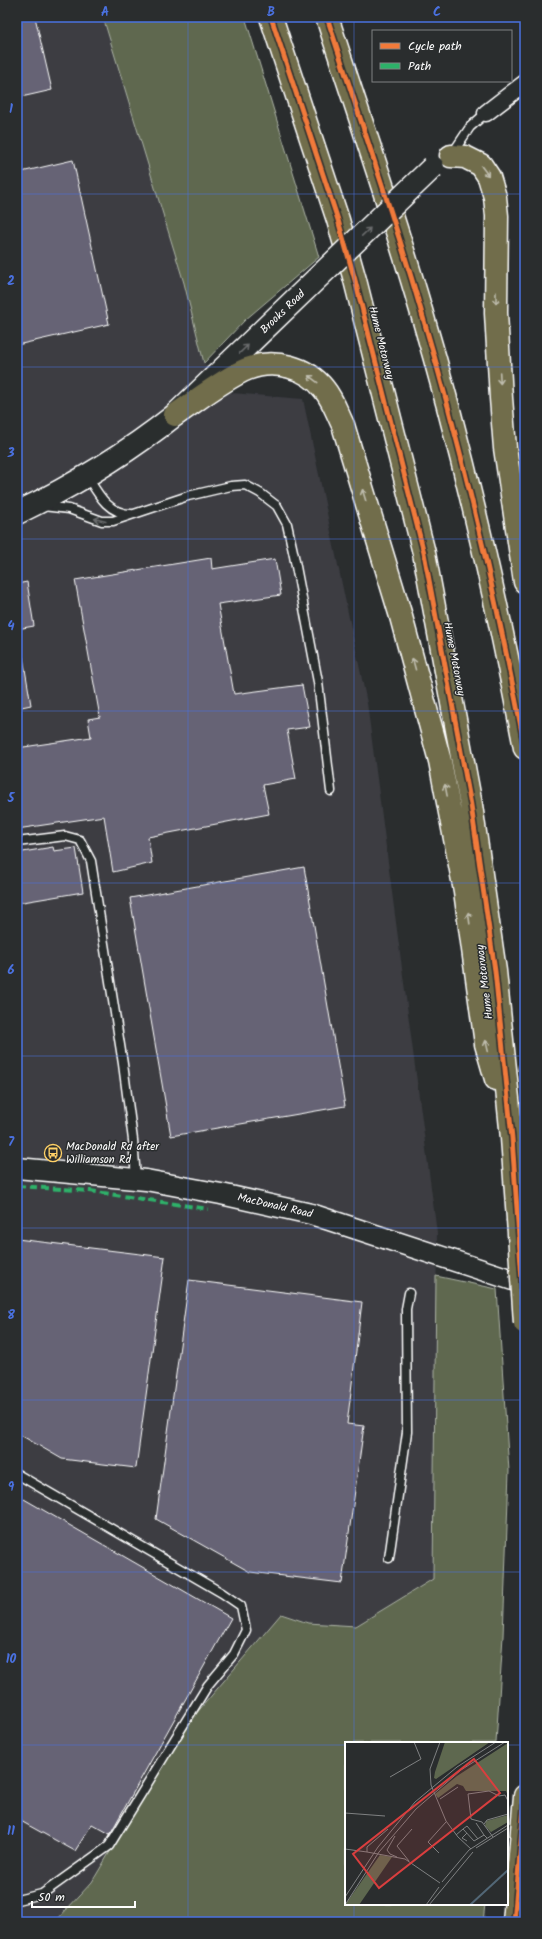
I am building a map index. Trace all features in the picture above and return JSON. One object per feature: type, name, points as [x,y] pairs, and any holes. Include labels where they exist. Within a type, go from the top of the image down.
[{"type":"highway","name":"Hume Motorway","points":[[271,17],[338,220],[353,273],[424,553],[471,805],[495,971],[512,1138],[525,1323]]},
{"type":"highway","points":[[327,17],[420,307],[461,458],[504,633],[525,748]]},
{"type":"highway","points":[[442,162],[465,157],[481,165],[489,177],[495,197],[496,313],[501,398],[505,448],[525,582]]},
{"type":"highway","points":[[175,415],[241,372],[262,365],[278,364],[293,368],[311,377],[324,389],[338,414],[400,613],[440,761],[465,891],[486,1044],[512,1138]]},
{"type":"highway","points":[[514,1922],[525,1796]]},
{"type":"main road","name":"Brooks Road","points":[[24,510],[87,476],[137,444],[175,415],[308,287],[442,162]]},
{"type":"street","name":"Brooks Road","points":[[486,113],[525,83]]},
{"type":"street","name":"MacDonald Road","points":[[17,1168],[136,1179],[221,1194],[311,1214],[525,1284]]},
{"type":"lane","name":"Brooks Road","points":[[442,162],[470,127],[486,113]]},
{"type":"lane","points":[[87,476],[100,496],[114,510],[128,514],[138,513]]},
{"type":"lane","points":[[24,510],[62,508],[107,522],[118,520],[188,496],[231,486],[245,485],[260,493],[277,506],[287,524],[296,563],[318,682],[331,791]]},
{"type":"lane","points":[[17,842],[65,836],[80,840],[91,861],[124,1072],[133,1140],[136,1179]]},
{"type":"lane","points":[[389,1558],[407,1432],[406,1309],[409,1293]]},
{"type":"lane","points":[[17,1474],[222,1593],[241,1606],[246,1630],[234,1654],[208,1684],[108,1846],[42,1894],[17,1900]]},
{"type":"shaded area","points":[[17,17],[103,17],[184,283],[204,363],[232,393],[303,399],[367,703],[437,1233],[433,1579],[356,1626],[308,1623],[281,1614],[183,1729],[92,1882],[55,1922],[17,1922]]},
{"type":"green space","points":[[103,17],[245,17],[319,257],[245,320],[204,363],[184,283]]},
{"type":"green space","points":[[436,1276],[497,1289],[509,1471],[503,1636],[496,1742],[345,1742],[345,1905],[485,1905],[483,1922],[55,1922],[92,1882],[183,1729],[281,1614],[308,1623],[356,1626],[433,1579]]},
{"type":"building","points":[[17,17],[35,17],[52,90],[17,98]]},
{"type":"building","points":[[73,160],[109,324],[17,345],[17,173]]},
{"type":"building","points":[[211,558],[212,569],[275,559],[281,595],[218,604],[234,694],[302,685],[310,727],[287,730],[296,779],[263,785],[269,814],[148,837],[152,863],[113,872],[104,816],[17,829],[17,748],[91,737],[88,719],[100,717],[75,580]]},
{"type":"building","points":[[27,582],[34,626],[17,629],[17,584]]},
{"type":"building","points":[[23,657],[31,705],[17,708],[17,658]]},
{"type":"building","points":[[53,847],[54,851],[76,848],[83,892],[17,903],[17,853]]},
{"type":"building","points":[[304,867],[345,1106],[171,1136],[130,898]]},
{"type":"building","points":[[17,1239],[165,1257],[136,1468],[62,1459],[17,1433]]},
{"type":"building","points":[[189,1280],[362,1302],[347,1424],[364,1426],[342,1583],[250,1572],[156,1519]]},
{"type":"building","points":[[17,1495],[231,1618],[110,1834],[92,1824],[75,1851],[17,1819]]},
{"type":"marked path","points":[[17,1186],[90,1191],[208,1209]]},
{"type":"cycle path","points":[[271,17],[338,220],[355,280],[424,553],[471,805],[495,971],[512,1138],[525,1323]]},
{"type":"cycle path","points":[[327,17],[398,234],[451,416],[491,582],[525,748]]},
{"type":"cycle path","points":[[514,1922],[525,1796]]},
{"type":"place","name":"MacDonald Rd after Williamson Rd","points":[[53,1153]]}]
